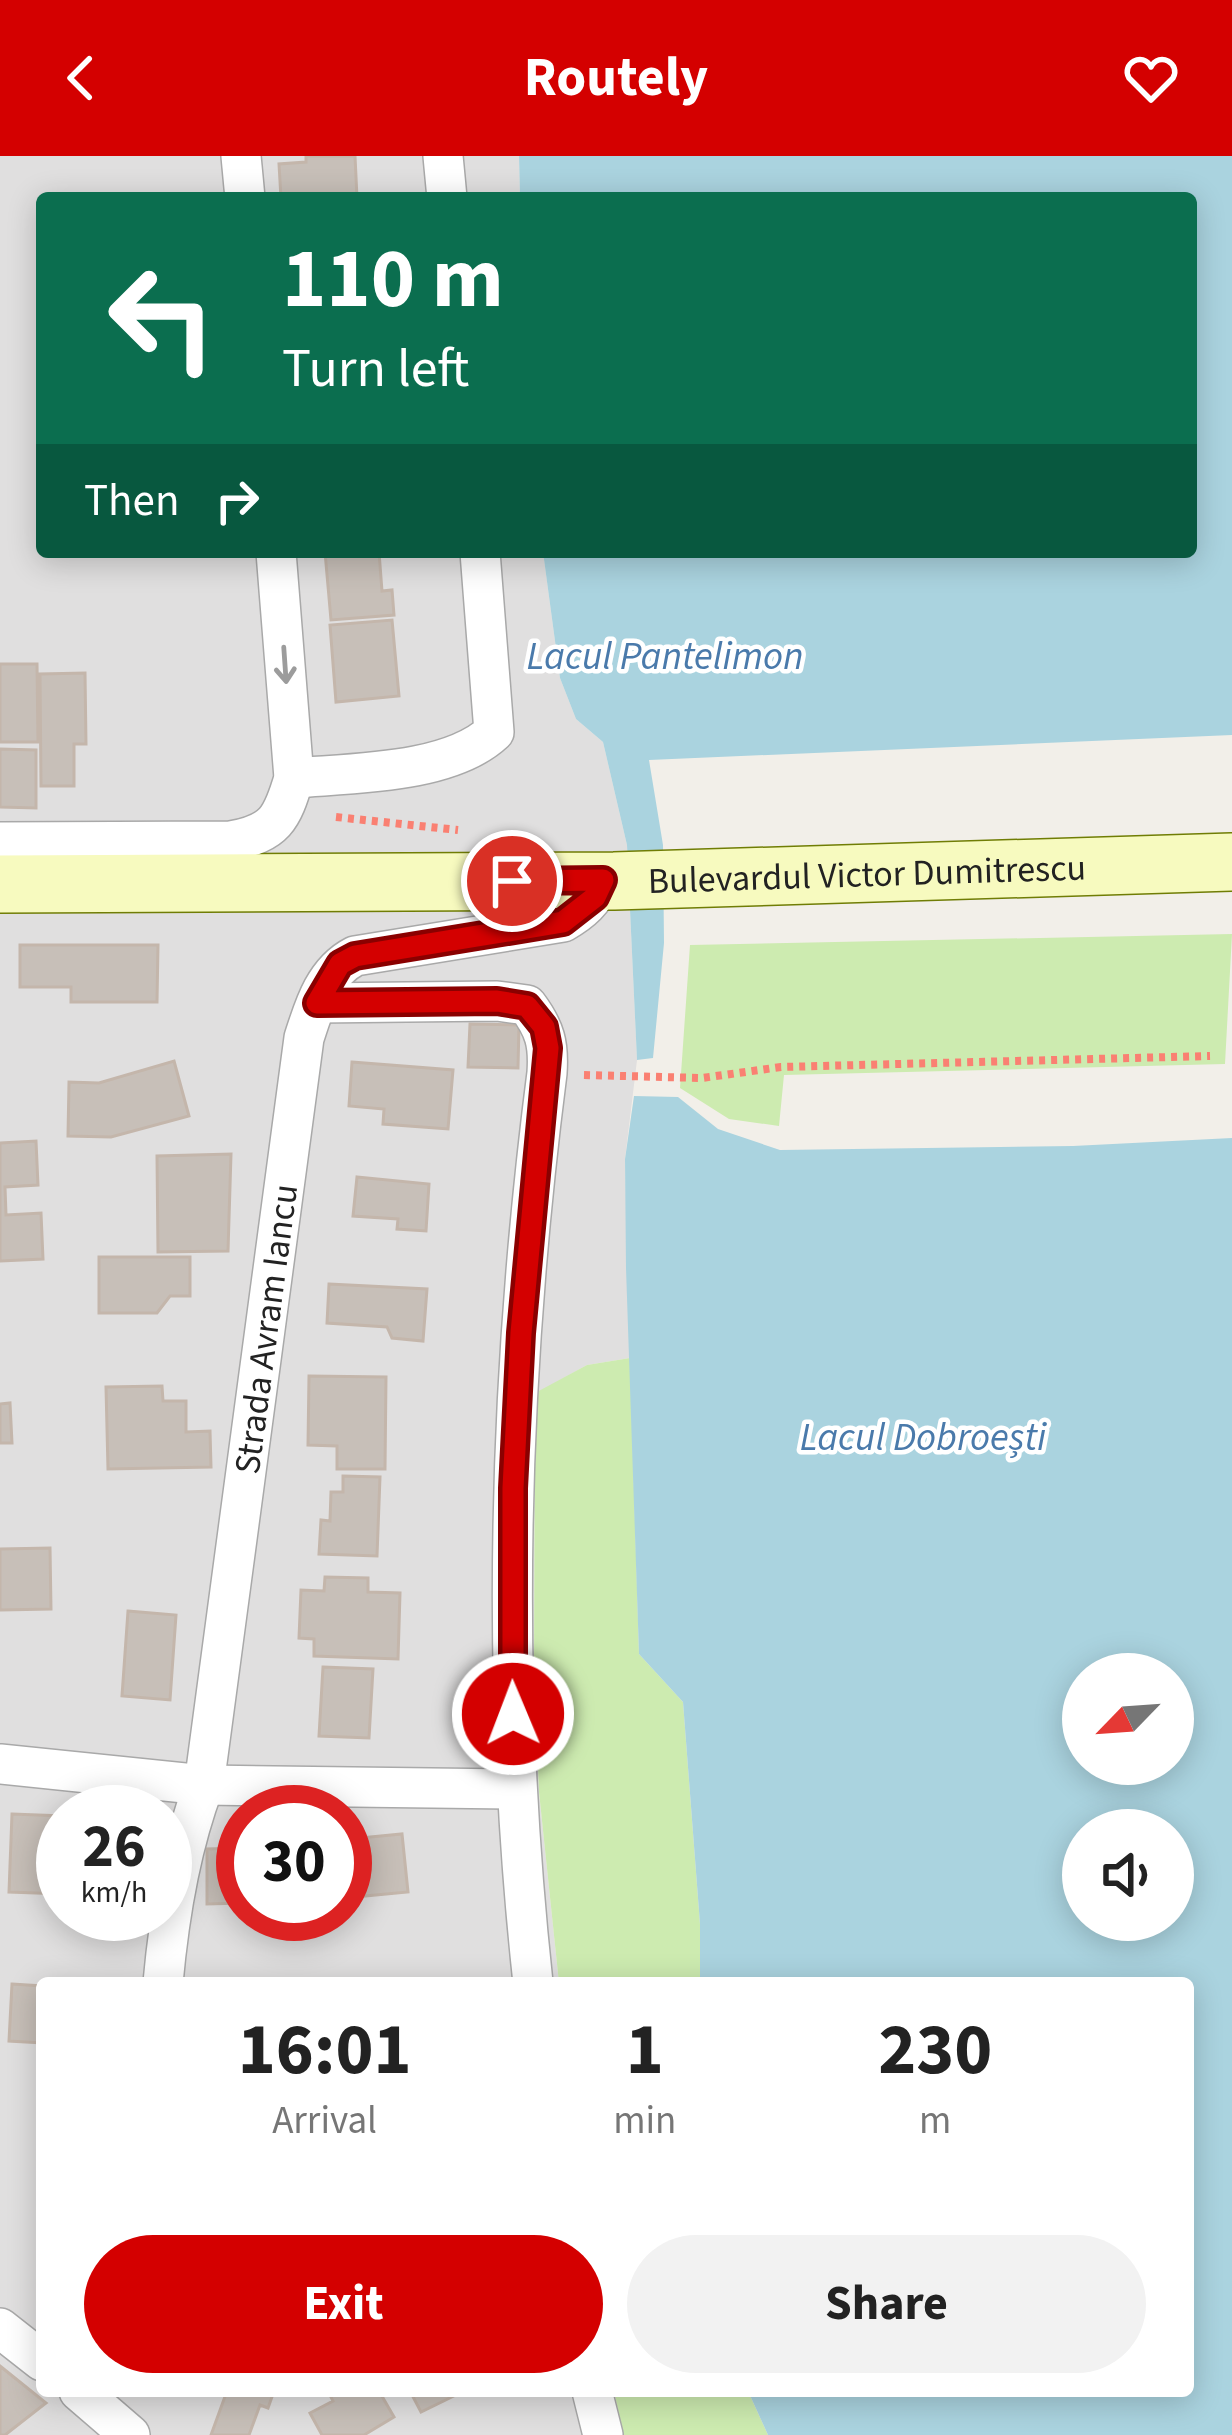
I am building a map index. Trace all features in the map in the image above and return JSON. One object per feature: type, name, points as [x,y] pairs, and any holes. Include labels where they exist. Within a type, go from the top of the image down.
[{"type":"street","points":[[241,156],[244,192]]},
{"type":"street","points":[[443,156],[446,192]]},
{"type":"street","points":[[0,842],[203,842],[256,836],[284,812],[294,778],[276,558]]},
{"type":"street","points":[[294,778],[398,769],[461,753],[494,732],[480,558]]},
{"type":"street","name":"Bulevardul Victor Dumitrescu","points":[[0,884],[608,880],[1232,862]]},
{"type":"street","name":"Strada Avram Iancu","points":[[164,1977],[189,1825],[204,1785],[304,1038],[317,1003],[340,964],[355,956],[563,922],[608,880]]},
{"type":"street","points":[[317,1003],[497,1001],[527,1006],[544,1027],[547,1073],[521,1333],[513,1488],[516,1789],[532,1977]]},
{"type":"street","points":[[0,1764],[204,1785],[516,1789]]},
{"type":"street","points":[[0,2328],[36,2356]]},
{"type":"street","points":[[95,2397],[130,2435]]},
{"type":"street","points":[[594,2397],[603,2435]]},
{"type":"path","points":[[547,1073],[702,1078],[781,1066],[1210,1056]]},
{"type":"shaded area","points":[[0,156],[519,156],[520,192],[36,192],[36,558],[544,558],[560,678],[576,719],[603,742],[627,845],[637,1060],[625,1159],[630,1358],[587,1365],[535,1394],[534,1668],[539,1792],[558,1977],[36,1977],[36,2397],[615,2397],[623,2435],[0,2435]]},
{"type":"green space","points":[[1232,934],[1225,1064],[784,1075],[779,1126],[729,1119],[680,1088],[690,945]]},
{"type":"green space","points":[[630,1358],[639,1654],[683,1702],[700,1977],[558,1977],[539,1792],[534,1668],[535,1393],[587,1365]]},
{"type":"green space","points":[[615,2397],[751,2397],[768,2435],[623,2435]]},
{"type":"water","name":"Lacul Pantelimon","points":[[519,156],[1232,156],[1232,735],[649,760],[663,845],[664,943],[653,1058],[637,1060],[627,845],[603,742],[576,719],[560,678],[544,558],[1197,558],[1197,192],[520,192]]},
{"type":"water","name":"Lacul Dobroești","points":[[634,1096],[678,1097],[718,1129],[780,1150],[1073,1146],[1232,1138],[1232,2435],[768,2435],[751,2397],[1194,2397],[1194,1977],[700,1977],[683,1702],[639,1654],[625,1159]]},
{"type":"building","points":[[306,156],[355,156],[357,192],[281,192],[279,164],[306,162]]},
{"type":"building","points":[[326,558],[379,558],[382,591],[392,590],[394,615],[331,620]]},
{"type":"building","points":[[392,620],[399,696],[336,702],[330,625]]},
{"type":"building","points":[[0,664],[37,664],[38,742],[0,742]]},
{"type":"building","points":[[85,673],[86,744],[74,744],[74,786],[41,786],[40,674]]},
{"type":"building","points":[[0,749],[36,750],[36,808],[0,807]]},
{"type":"building","points":[[20,945],[158,945],[157,1002],[71,1002],[71,987],[20,987]]},
{"type":"building","points":[[470,1024],[519,1025],[518,1068],[468,1067]]},
{"type":"building","points":[[174,1061],[189,1116],[111,1137],[68,1136],[69,1082],[99,1083]]},
{"type":"building","points":[[352,1062],[453,1070],[448,1129],[383,1124],[384,1109],[349,1106]]},
{"type":"building","points":[[36,1141],[38,1185],[5,1187],[6,1215],[41,1213],[43,1259],[0,1261],[0,1143]]},
{"type":"building","points":[[231,1154],[228,1251],[158,1252],[157,1156]]},
{"type":"building","points":[[357,1177],[429,1184],[426,1231],[397,1229],[398,1219],[353,1216]]},
{"type":"building","points":[[99,1257],[190,1257],[190,1296],[170,1296],[157,1313],[99,1313]]},
{"type":"building","points":[[329,1284],[427,1289],[423,1341],[392,1338],[387,1327],[327,1323]]},
{"type":"building","points":[[309,1376],[386,1377],[385,1469],[337,1469],[337,1446],[308,1445]]},
{"type":"building","points":[[162,1386],[163,1401],[186,1401],[186,1432],[210,1431],[211,1467],[108,1469],[106,1387]]},
{"type":"building","points":[[10,1403],[12,1443],[0,1443],[0,1404]]},
{"type":"building","points":[[343,1476],[380,1477],[377,1556],[319,1554],[321,1520],[330,1521],[331,1492],[343,1492]]},
{"type":"building","points":[[50,1548],[51,1609],[0,1610],[0,1549]]},
{"type":"building","points":[[325,1577],[368,1578],[368,1592],[400,1593],[398,1659],[314,1656],[314,1639],[299,1638],[301,1590],[324,1591]]},
{"type":"building","points":[[128,1611],[176,1615],[170,1700],[122,1696]]},
{"type":"building","points":[[323,1667],[373,1669],[369,1738],[319,1736]]},
{"type":"building","points":[[12,1814],[36,1815],[36,1893],[9,1892]]},
{"type":"building","points":[[402,1834],[408,1892],[372,1895],[372,1837]]},
{"type":"building","points":[[207,1849],[216,1849],[216,1904],[207,1904]]},
{"type":"building","points":[[12,1984],[36,1986],[36,2043],[9,2041]]},
{"type":"building","points":[[0,2366],[46,2403],[0,2435]]},
{"type":"building","points":[[225,2397],[272,2397],[268,2408],[260,2405],[249,2435],[211,2435]]},
{"type":"building","points":[[331,2397],[382,2397],[394,2417],[364,2435],[322,2435],[310,2413],[333,2401]]},
{"type":"building","points":[[413,2397],[452,2397],[421,2412]]},
{"type":"route","points":[[512,881],[603,880],[581,912],[544,928],[355,956],[340,964],[317,1003],[497,1001],[527,1006],[544,1027],[548,1048],[521,1333],[513,1488],[513,1714]]}]
